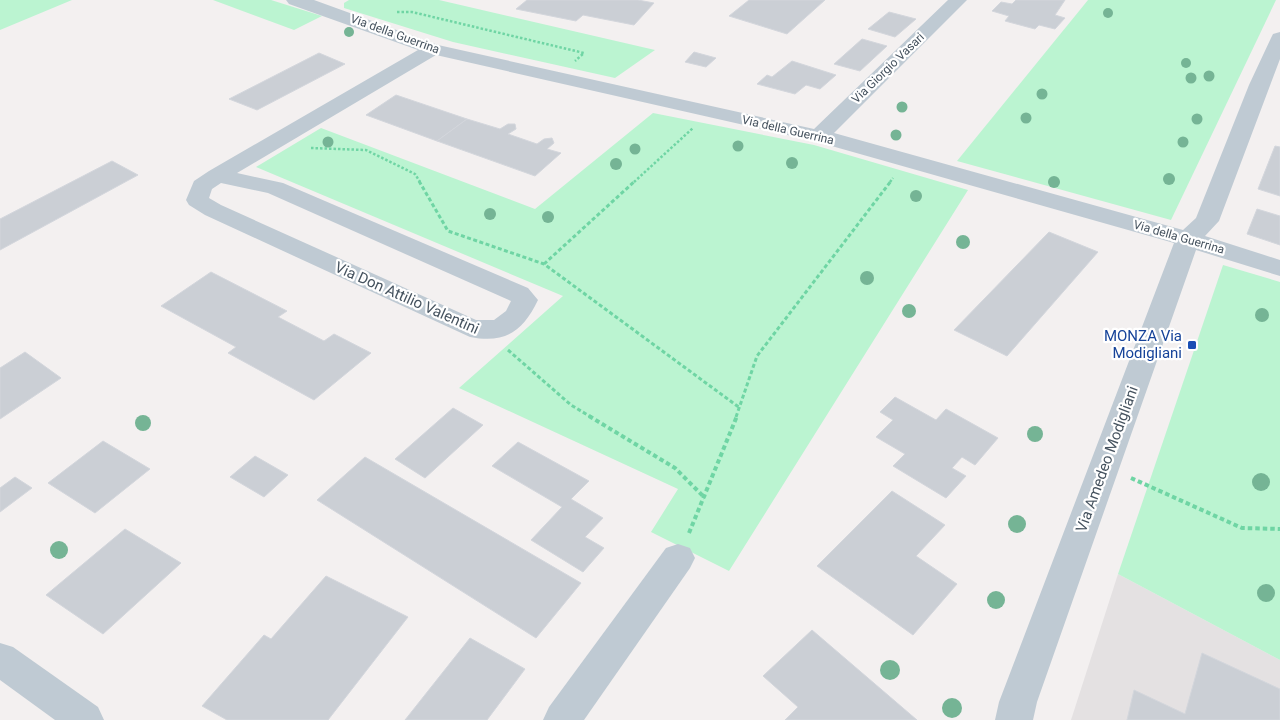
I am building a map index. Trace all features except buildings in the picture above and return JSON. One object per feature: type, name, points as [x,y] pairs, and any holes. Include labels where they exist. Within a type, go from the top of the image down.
[{"type":"street","name":"Via Giorgio Vasari","points":[[819,136],[958,0]]},
{"type":"street","name":"Via della Guerrina","points":[[300,1],[332,4],[351,18],[432,49],[819,136],[1188,239],[1280,268]]},
{"type":"street","name":"Via Amedeo Modigliani","points":[[1014,720],[1018,702],[1188,239],[1207,221],[1259,85],[1280,38]]},
{"type":"street","name":"Via Don Attilio Valentini","points":[[217,176],[275,188],[519,294],[525,300],[519,315],[507,326],[488,332],[470,328],[213,210],[197,200],[202,186],[217,176],[432,49]]},
{"type":"street","points":[[562,720],[678,558]]},
{"type":"street","points":[[0,659],[64,715]]},
{"type":"path","points":[[351,18],[384,12],[412,12],[584,53],[556,77]]},
{"type":"path","points":[[544,264],[711,112]]},
{"type":"path","points":[[281,138],[308,148],[366,150],[415,174],[448,231],[544,264],[740,408]]},
{"type":"path","points":[[678,558],[705,498],[740,408],[757,356],[906,161]]},
{"type":"path","points":[[488,332],[571,405],[675,468],[705,498]]},
{"type":"path","points":[[1105,466],[1242,528],[1280,529]]},
{"type":"shaded area","points":[[1118,574],[1280,660],[1280,720],[1071,720]]},
{"type":"green space","points":[[0,0],[72,0],[0,30]]},
{"type":"green space","points":[[213,0],[271,0],[322,16],[294,30]]},
{"type":"green space","points":[[349,0],[439,0],[655,50],[615,78],[453,42],[344,8],[344,3]]},
{"type":"green space","points":[[1088,0],[1276,0],[1171,220],[957,161]]},
{"type":"green space","points":[[653,113],[814,145],[968,190],[729,571],[651,532],[678,489],[459,388],[563,296],[256,167],[321,128],[535,209]]},
{"type":"green space","points":[[1223,265],[1280,282],[1280,660],[1118,574]]},
{"type":"place","name":"MONZA Via Modigliani","points":[[1192,345]]}]
